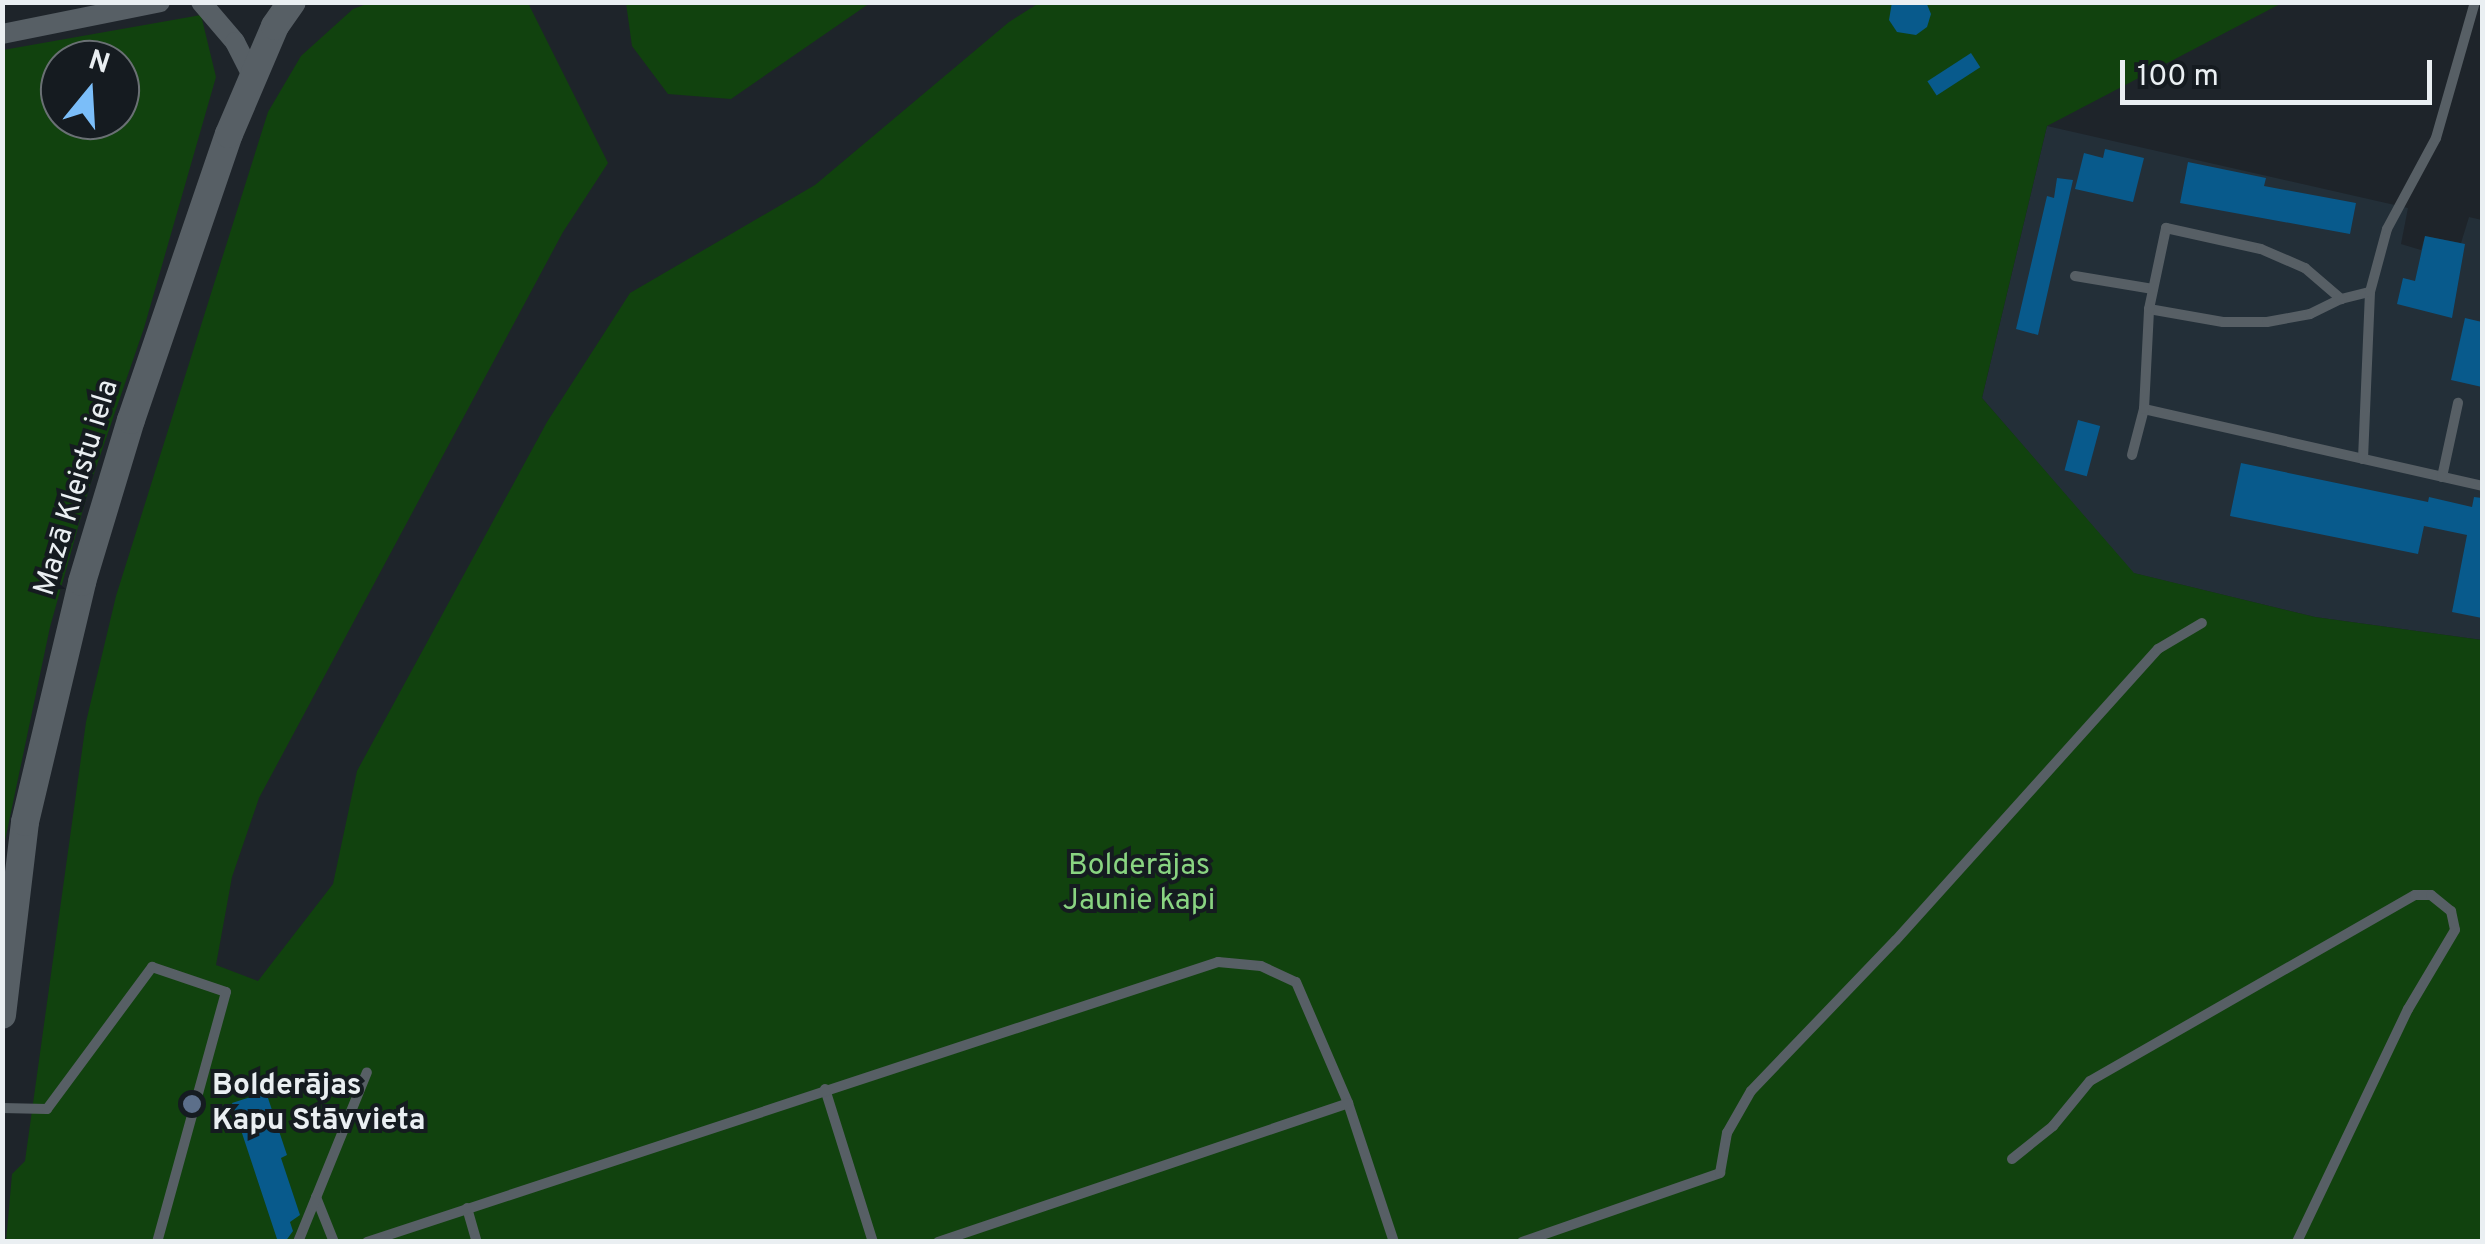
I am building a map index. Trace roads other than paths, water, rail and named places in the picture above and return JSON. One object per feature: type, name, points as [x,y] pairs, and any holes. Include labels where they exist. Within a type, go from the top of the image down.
[{"type":"main road","name":"Mazā Kleistu iela","points":[[2,1015],[25,822],[68,636],[131,420],[252,76],[292,2]]},
{"type":"street","points":[[2,34],[160,2]]},
{"type":"street","points":[[201,2],[235,42],[252,76]]},
{"type":"lane","points":[[2363,458],[2370,292],[2387,230],[2436,138],[2475,2]]},
{"type":"lane","points":[[2132,455],[2144,410],[2149,309],[2166,228],[2261,248],[2305,268],[2341,299]]},
{"type":"lane","points":[[2076,276],[2153,289]]},
{"type":"lane","points":[[2149,309],[2223,322],[2268,322],[2310,314],[2341,299],[2370,292]]},
{"type":"lane","points":[[2442,476],[2458,403]]},
{"type":"lane","points":[[2144,410],[2482,486]]},
{"type":"lane","points":[[1522,1242],[1720,1173],[1726,1133],[1751,1091],[1896,940],[2158,648],[2202,623]]},
{"type":"lane","points":[[2012,1159],[2054,1126],[2090,1081],[2415,894],[2431,895],[2451,911],[2455,930],[2408,1009],[2297,1242]]},
{"type":"lane","points":[[367,1242],[1218,962],[1261,966],[1296,982],[1348,1103],[1394,1242]]},
{"type":"lane","points":[[2,1108],[47,1109],[152,967],[226,992],[157,1242]]},
{"type":"lane","points":[[298,1242],[367,1072]]},
{"type":"lane","points":[[825,1089],[872,1242]]},
{"type":"lane","points":[[938,1242],[1348,1103]]},
{"type":"lane","points":[[316,1197],[334,1242]]},
{"type":"lane","points":[[467,1208],[477,1242]]},
{"type":"place","name":"Bolderājas Kapu Stāvvieta","points":[[192,1104]]},
{"type":"park label","name":"Bolderājas Jaunie kapi","points":[[1139,884]]}]
